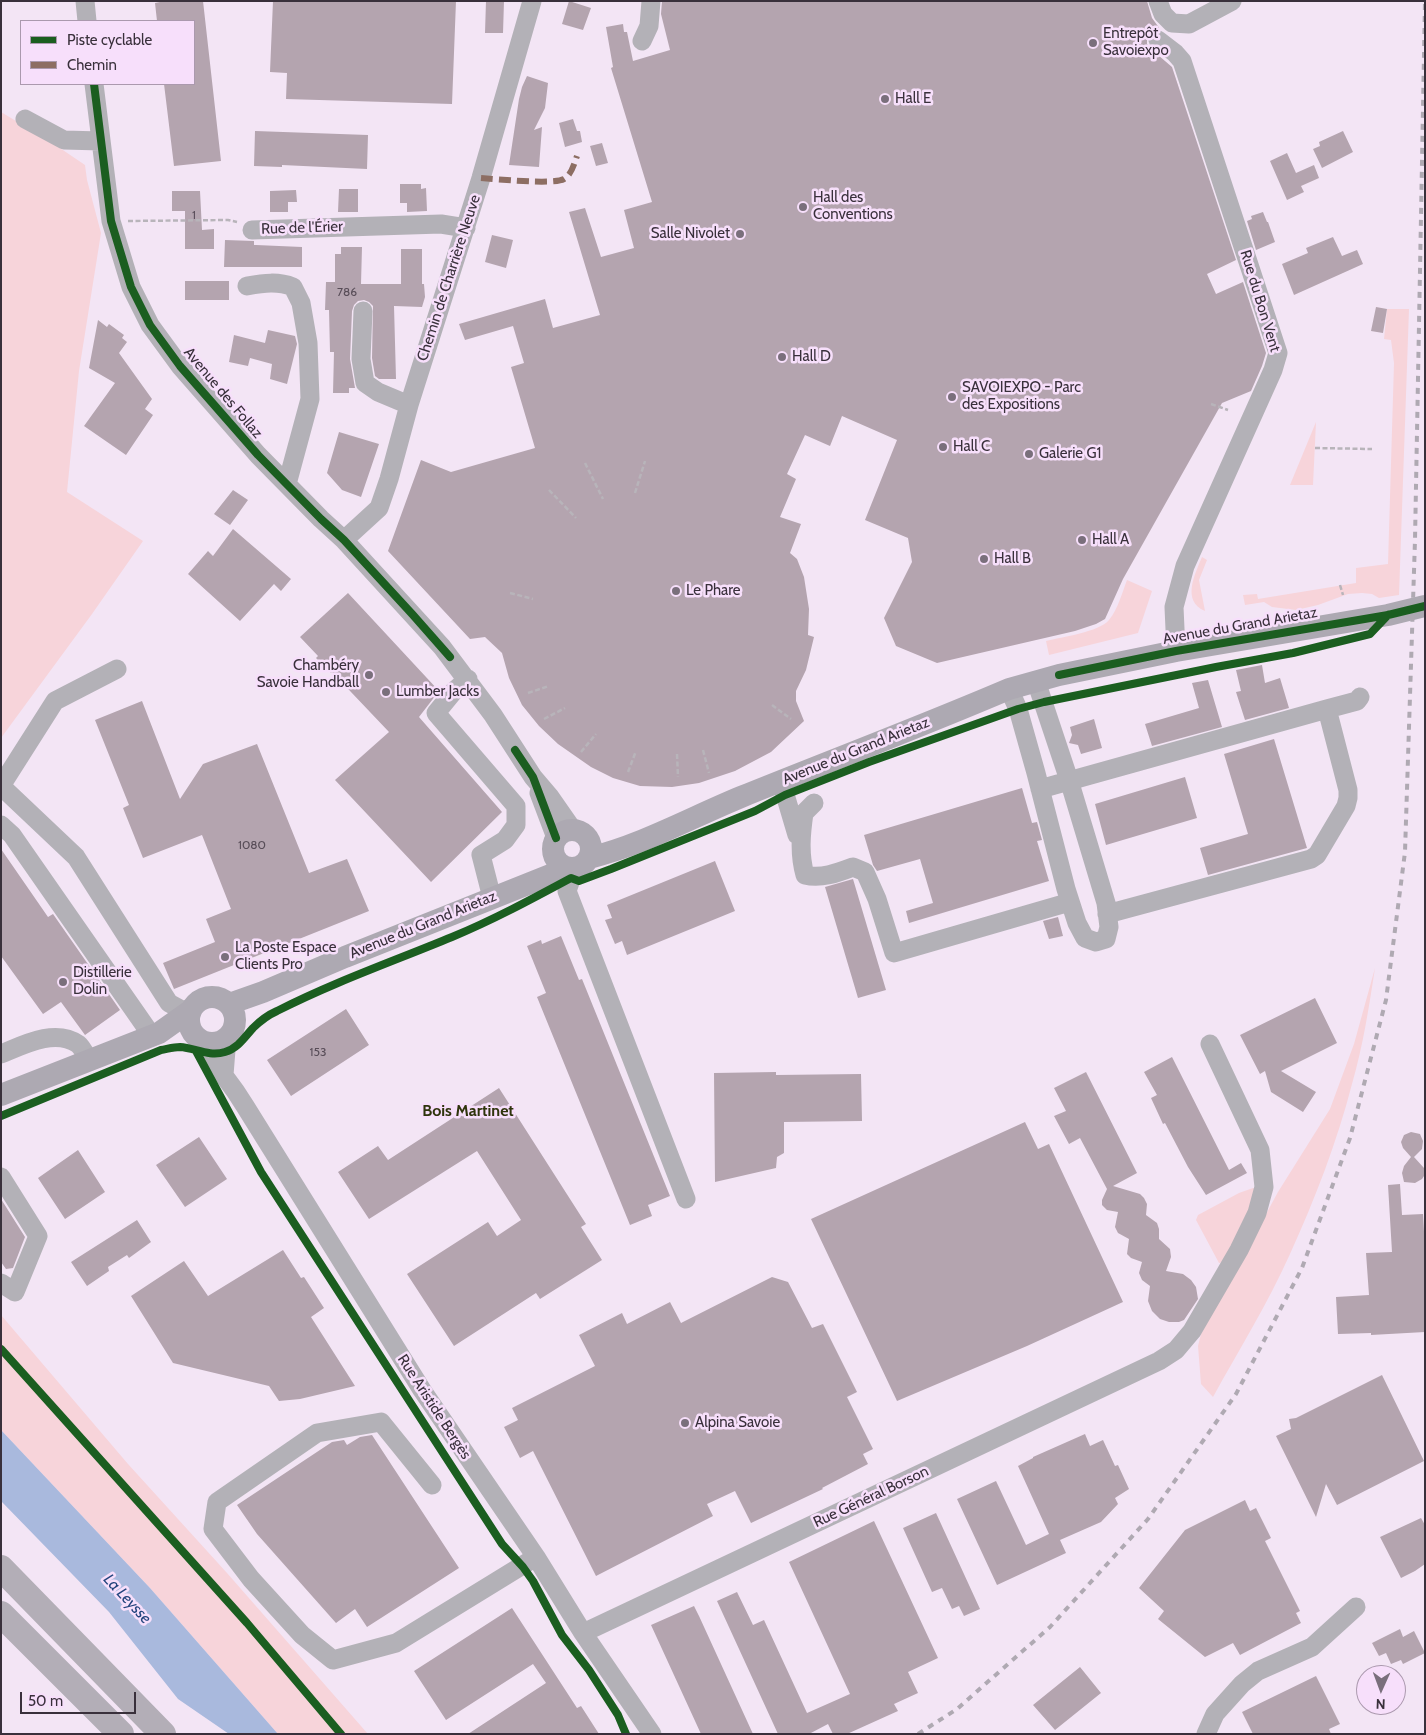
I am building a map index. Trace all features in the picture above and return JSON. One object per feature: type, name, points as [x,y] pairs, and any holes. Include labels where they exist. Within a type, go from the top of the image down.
[{"type":"highway","points":[[1,1568],[164,1734]]},
{"type":"highway","points":[[1,1614],[121,1734]]},
{"type":"main road","name":"Avenue du Grand Arietaz","points":[[230,1021],[264,992],[344,957],[527,884],[533,872],[572,850],[640,842],[698,815],[1009,689],[1036,681],[1176,651],[1388,615],[1425,606]]},
{"type":"main road","points":[[155,1034],[198,1037],[214,1043],[221,1041],[230,1021],[223,1000],[207,997],[194,1005],[188,1019],[190,1027],[198,1037]]},
{"type":"main road","points":[[2,1096],[155,1034],[190,1011]]},
{"type":"street","points":[[85,1],[87,20]]},
{"type":"street","name":"Chemin de Charrière Neuve","points":[[344,540],[379,508],[394,465],[409,405],[466,228],[532,1]]},
{"type":"street","points":[[642,41],[648,26],[651,1]]},
{"type":"street","points":[[1158,1],[1163,14],[1172,23],[1189,24],[1232,1]]},
{"type":"street","name":"Rue du Bon Vent","points":[[1158,40],[1175,52],[1182,61],[1278,353],[1273,370],[1185,566],[1174,608],[1176,651]]},
{"type":"street","name":"Avenue des Follaz","points":[[94,85],[111,221],[131,287],[150,325],[180,366],[258,455],[344,540],[413,614],[468,679],[533,778],[550,797],[572,850]]},
{"type":"street","points":[[25,118],[64,140],[101,141]]},
{"type":"street","name":"Rue de l'Érier","points":[[252,230],[441,224],[466,228]]},
{"type":"street","points":[[247,286],[283,283],[293,287],[301,303],[308,343],[310,399],[287,484]]},
{"type":"street","points":[[363,311],[360,359],[365,383],[378,392],[409,405]]},
{"type":"street","points":[[118,669],[55,701],[1,786],[76,857],[169,1003],[180,1009],[190,1011]]},
{"type":"street","points":[[468,679],[454,690],[436,713],[516,806],[516,825],[505,840],[481,856],[492,898]]},
{"type":"street","points":[[1009,689],[1018,709],[1077,923],[1085,938],[1096,942],[1106,939],[1109,927],[1106,903],[1069,780],[1036,681]]},
{"type":"street","points":[[1040,789],[1357,701],[1360,697]]},
{"type":"street","points":[[1107,914],[1317,855],[1346,806],[1348,798],[1348,790],[1327,709]]},
{"type":"street","points":[[781,781],[801,848]]},
{"type":"street","points":[[814,803],[804,813],[801,861],[804,875],[814,877],[836,873],[853,867],[865,872],[877,899],[894,953],[1070,902]]},
{"type":"street","points":[[1,825],[12,835],[125,995],[155,1034]]},
{"type":"street","points":[[572,850],[567,891],[686,1199]]},
{"type":"street","points":[[224,1075],[230,1021]]},
{"type":"street","name":"Rue Aristide Bergès","points":[[198,1037],[210,1059],[246,1106],[422,1390],[536,1557],[583,1632],[652,1734]]},
{"type":"street","points":[[1,1054],[48,1038],[66,1038],[79,1045],[89,1061]]},
{"type":"street","name":"Rue Général Borson","points":[[583,1632],[1159,1361],[1176,1350],[1192,1331],[1239,1250],[1257,1213],[1264,1187],[1260,1150],[1210,1044]]},
{"type":"street","points":[[1,1177],[38,1236],[15,1292],[1,1283]]},
{"type":"street","points":[[432,1485],[381,1422],[317,1433],[217,1502],[213,1529],[251,1579],[302,1635],[333,1660],[396,1643],[536,1557]]},
{"type":"street","points":[[1206,1734],[1215,1714],[1242,1684],[1258,1671],[1312,1647],[1356,1607]]},
{"type":"path","points":[[1211,404],[1228,410]]},
{"type":"path","points":[[1315,448],[1372,449]]},
{"type":"path","points":[[635,493],[645,461]]},
{"type":"path","points":[[585,463],[603,499]]},
{"type":"path","points":[[549,490],[576,518]]},
{"type":"path","points":[[1340,585],[1343,595]]},
{"type":"path","points":[[510,593],[533,599]]},
{"type":"path","points":[[528,693],[549,686]]},
{"type":"path","points":[[772,705],[791,719]]},
{"type":"path","points":[[544,719],[565,708]]},
{"type":"path","points":[[581,752],[596,734]]},
{"type":"path","points":[[703,750],[709,773]]},
{"type":"path","points":[[628,772],[636,751]]},
{"type":"path","points":[[678,754],[678,777]]},
{"type":"shaded area","points":[[1,112],[85,165],[101,233],[79,371],[67,492],[143,541],[1,738]]},
{"type":"shaded area","points":[[1387,309],[1409,309],[1399,595],[1379,598],[1372,594],[1348,594],[1318,605],[1296,610],[1272,607],[1264,602],[1245,605],[1243,595],[1257,594],[1258,599],[1356,583],[1356,568],[1388,564],[1394,363],[1391,340],[1384,339]]},
{"type":"shaded area","points":[[1316,422],[1313,485],[1290,485]]},
{"type":"shaded area","points":[[1202,557],[1207,560],[1199,580],[1205,611],[1193,601],[1192,594],[1194,579]]},
{"type":"shaded area","points":[[1127,580],[1152,591],[1138,633],[1049,655],[1046,641],[1089,631],[1109,620],[1117,606]]},
{"type":"shaded area","points":[[1375,968],[1356,1070],[1340,1127],[1325,1170],[1290,1254],[1263,1308],[1213,1397],[1201,1384],[1198,1346],[1201,1334],[1278,1192],[1330,1109],[1354,1044]]},
{"type":"shaded area","points":[[1253,1188],[1258,1189],[1226,1262],[1219,1263],[1196,1220],[1198,1215],[1239,1193]]},
{"type":"shaded area","points":[[1,1315],[128,1464],[227,1573],[368,1734],[278,1734],[150,1588],[1,1430]]},
{"type":"water","name":"La Leysse","points":[[1,1430],[150,1588],[278,1734],[229,1734],[178,1699],[109,1612],[1,1501]]},
{"type":"building","points":[[165,1],[203,1],[221,161],[174,166],[164,85],[195,85],[195,20],[157,20],[155,3]]},
{"type":"building","points":[[273,1],[456,1],[452,104],[286,99],[287,73],[270,72]]},
{"type":"building","points":[[486,1],[504,1],[503,33],[485,33]]},
{"type":"building","points":[[569,1],[591,8],[583,30],[562,24]]},
{"type":"building","name":"SAVOIEXPO - Parc des Expositions","points":[[662,1],[1147,1],[1152,18],[1160,29],[1154,29],[1149,33],[1147,44],[1172,67],[1236,260],[1207,274],[1216,294],[1243,282],[1266,353],[1251,391],[1222,403],[1123,579],[1105,619],[1075,631],[937,663],[896,646],[884,618],[912,562],[908,538],[865,520],[897,440],[842,416],[830,446],[805,435],[787,474],[796,479],[780,517],[801,524],[790,553],[797,559],[804,577],[809,609],[808,635],[814,637],[806,670],[796,691],[796,701],[804,721],[771,752],[735,771],[699,783],[672,787],[640,786],[613,778],[591,767],[558,744],[539,726],[522,705],[509,678],[502,653],[485,637],[470,639],[388,551],[421,460],[451,472],[535,448],[511,367],[524,363],[513,326],[465,340],[459,324],[545,299],[553,328],[600,315],[569,212],[585,208],[601,257],[634,248],[624,210],[652,202],[611,68],[613,67],[606,27],[623,24],[624,32],[627,32],[633,61],[670,50],[661,14]]},
{"type":"building","points":[[527,76],[548,83],[545,108],[534,130],[542,127],[539,167],[509,165],[519,99]]},
{"type":"building","points":[[573,119],[577,131],[580,131],[582,142],[565,147],[559,123]]},
{"type":"building","points":[[255,131],[368,135],[367,169],[282,165],[282,167],[254,166]]},
{"type":"building","points":[[1343,131],[1353,152],[1322,168],[1313,149],[1320,146],[1319,142]]},
{"type":"building","points":[[602,143],[608,163],[596,166],[590,146]]},
{"type":"building","points":[[1287,153],[1296,173],[1314,165],[1319,178],[1301,186],[1304,192],[1287,200],[1270,161]]},
{"type":"building","points":[[400,184],[421,184],[421,189],[426,188],[427,211],[407,212],[407,203],[400,203]]},
{"type":"building","points":[[339,189],[358,189],[358,212],[338,212]]},
{"type":"building","points":[[296,190],[297,202],[288,202],[288,212],[270,212],[270,191]]},
{"type":"building","points":[[172,191],[200,191],[202,230],[214,229],[214,249],[185,249],[185,211],[172,211]]},
{"type":"building","points":[[1263,212],[1275,242],[1256,250],[1247,221],[1252,219],[1251,216]]},
{"type":"building","points":[[492,235],[513,240],[506,268],[485,262]]},
{"type":"building","points":[[1333,237],[1342,256],[1357,250],[1363,264],[1294,295],[1282,264],[1308,253],[1306,248]]},
{"type":"building","points":[[225,240],[254,241],[254,245],[302,247],[302,267],[224,267]]},
{"type":"building","points":[[341,247],[362,247],[361,284],[401,284],[401,249],[422,249],[422,284],[424,284],[425,297],[422,307],[394,306],[396,379],[379,379],[375,376],[372,358],[373,306],[364,300],[358,301],[354,305],[352,311],[350,359],[355,388],[349,388],[349,393],[333,393],[334,352],[330,352],[329,310],[325,310],[326,282],[335,282],[335,254],[341,254]]},
{"type":"building","points":[[185,281],[229,281],[229,300],[185,300]]},
{"type":"building","points":[[1376,307],[1387,309],[1383,333],[1371,331]]},
{"type":"building","points":[[98,320],[107,327],[109,324],[124,335],[122,338],[127,342],[119,353],[152,399],[145,409],[153,415],[126,455],[84,426],[115,383],[89,368]]},
{"type":"building","points":[[268,330],[295,336],[297,344],[287,384],[270,379],[272,364],[250,358],[248,366],[229,362],[234,335],[265,343]]},
{"type":"building","points":[[339,432],[379,444],[361,497],[342,490],[327,473]]},
{"type":"building","points":[[233,490],[248,500],[230,525],[214,514]]},
{"type":"building","points":[[233,529],[291,579],[281,591],[274,584],[240,621],[188,574],[208,551],[213,556]]},
{"type":"building","points":[[348,593],[439,691],[419,717],[502,812],[431,882],[335,780],[389,732],[332,672],[316,658],[318,656],[300,637]]},
{"type":"building","points":[[1262,665],[1265,683],[1280,678],[1289,708],[1245,720],[1236,692],[1241,691],[1236,670]]},
{"type":"building","points":[[1208,680],[1222,727],[1152,746],[1145,724],[1199,708],[1192,683]]},
{"type":"building","points":[[142,701],[180,799],[203,764],[257,744],[309,873],[347,859],[369,911],[174,989],[163,963],[215,942],[206,919],[231,909],[202,835],[143,858],[123,808],[129,805],[95,720]]},
{"type":"building","points":[[1094,719],[1102,748],[1081,754],[1078,745],[1069,743],[1072,735],[1070,727]]},
{"type":"building","points":[[1274,739],[1307,848],[1208,875],[1200,848],[1248,834],[1224,754]]},
{"type":"building","points":[[1185,777],[1197,818],[1106,845],[1095,804]]},
{"type":"building","points":[[1022,788],[1032,823],[1037,822],[1042,840],[1037,841],[1049,881],[909,923],[906,911],[933,903],[920,859],[877,871],[873,865],[864,835]]},
{"type":"building","name":"Distillerie Dolin","points":[[1,849],[48,917],[53,914],[120,1010],[85,1035],[61,1002],[43,1014],[1,956]]},
{"type":"building","points":[[715,861],[735,911],[627,955],[622,941],[615,944],[605,920],[612,918],[607,905]]},
{"type":"building","points":[[853,879],[886,990],[858,998],[825,887]]},
{"type":"building","points":[[1058,917],[1063,936],[1049,939],[1043,921]]},
{"type":"building","points":[[561,936],[579,980],[582,979],[670,1196],[648,1205],[652,1216],[630,1225],[537,997],[546,993],[527,946],[541,940],[542,944]]},
{"type":"building","points":[[1315,998],[1337,1043],[1281,1071],[1316,1092],[1303,1112],[1271,1092],[1265,1071],[1260,1074],[1240,1035]]},
{"type":"building","points":[[346,1009],[369,1045],[291,1096],[267,1060]]},
{"type":"building","points":[[1172,1057],[1229,1170],[1241,1163],[1247,1173],[1206,1195],[1188,1167],[1165,1123],[1163,1124],[1151,1098],[1157,1095],[1144,1072]]},
{"type":"building","points":[[776,1072],[776,1075],[861,1074],[862,1121],[784,1122],[784,1153],[777,1157],[776,1168],[715,1182],[714,1073]]},
{"type":"building","points":[[1086,1072],[1137,1173],[1113,1186],[1140,1194],[1144,1198],[1147,1204],[1146,1215],[1157,1223],[1159,1239],[1170,1249],[1171,1257],[1166,1271],[1183,1274],[1196,1287],[1198,1299],[1184,1320],[1179,1322],[1169,1322],[1160,1319],[1152,1311],[1148,1301],[1150,1286],[1142,1280],[1139,1273],[1142,1262],[1131,1258],[1127,1254],[1129,1239],[1118,1233],[1115,1227],[1118,1212],[1107,1210],[1102,1205],[1107,1189],[1080,1138],[1069,1144],[1054,1116],[1066,1111],[1054,1088]]},
{"type":"building","points":[[499,1088],[586,1224],[581,1227],[602,1260],[540,1299],[536,1293],[454,1346],[407,1274],[488,1222],[497,1236],[521,1220],[477,1151],[369,1219],[338,1172],[378,1146],[388,1160]]},
{"type":"building","points":[[1025,1122],[1038,1149],[1049,1144],[1123,1302],[1027,1346],[897,1401],[811,1219]]},
{"type":"building","points":[[1411,1132],[1420,1134],[1423,1141],[1422,1149],[1414,1157],[1424,1168],[1424,1176],[1415,1183],[1404,1182],[1402,1173],[1404,1166],[1411,1157],[1403,1148],[1401,1142],[1404,1135]]},
{"type":"building","points":[[199,1137],[227,1179],[185,1207],[156,1165]]},
{"type":"building","points":[[78,1150],[105,1192],[65,1219],[38,1178]]},
{"type":"building","points":[[1400,1184],[1402,1215],[1423,1214],[1425,1332],[1371,1335],[1371,1333],[1338,1334],[1336,1297],[1369,1295],[1366,1253],[1392,1252],[1388,1185]]},
{"type":"building","points":[[1,1199],[25,1237],[13,1268],[6,1269],[1,1262]]},
{"type":"building","points":[[137,1220],[151,1242],[129,1258],[127,1255],[108,1267],[109,1271],[87,1286],[71,1262]]},
{"type":"building","points":[[283,1250],[301,1278],[304,1277],[324,1308],[311,1317],[355,1386],[300,1399],[279,1401],[269,1386],[173,1363],[131,1296],[184,1261],[208,1296]]},
{"type":"building","name":"Alpina Savoie","points":[[772,1277],[788,1282],[812,1328],[823,1324],[857,1392],[847,1397],[873,1449],[863,1454],[868,1464],[823,1489],[751,1523],[735,1491],[707,1504],[713,1516],[596,1576],[533,1451],[520,1458],[504,1427],[518,1420],[512,1408],[595,1366],[579,1335],[622,1313],[627,1324],[670,1302],[681,1323]]},
{"type":"building","points":[[1382,1375],[1424,1461],[1337,1505],[1326,1484],[1316,1517],[1276,1436],[1291,1429],[1289,1419],[1296,1418]]},
{"type":"building","points":[[1085,1434],[1090,1446],[1103,1440],[1115,1466],[1118,1465],[1129,1489],[1115,1498],[1118,1504],[1101,1522],[1060,1540],[1066,1553],[997,1585],[957,1499],[996,1481],[1026,1545],[1049,1534],[1018,1466],[1033,1457]]},
{"type":"building","points":[[372,1435],[459,1568],[367,1627],[355,1609],[336,1623],[257,1534],[237,1505],[332,1442],[344,1440],[347,1445],[360,1437]]},
{"type":"building","points":[[1245,1500],[1250,1511],[1256,1508],[1271,1538],[1265,1541],[1300,1611],[1296,1613],[1301,1623],[1240,1655],[1233,1643],[1205,1657],[1158,1619],[1164,1611],[1139,1588],[1185,1530]]},
{"type":"building","points":[[936,1513],[980,1609],[964,1616],[959,1606],[952,1609],[942,1588],[932,1592],[903,1528]]},
{"type":"building","points":[[1421,1518],[1425,1525],[1425,1564],[1401,1578],[1380,1537]]},
{"type":"building","points":[[874,1521],[938,1658],[908,1672],[918,1693],[894,1704],[898,1711],[847,1734],[833,1734],[828,1724],[809,1734],[778,1734],[717,1601],[737,1592],[753,1625],[764,1620],[807,1713],[850,1694],[789,1562]]},
{"type":"building","points":[[694,1606],[753,1734],[701,1734],[651,1625]]},
{"type":"building","points":[[512,1608],[577,1708],[581,1706],[599,1734],[468,1734],[546,1683],[533,1664],[446,1720],[414,1671]]},
{"type":"building","points":[[1400,1629],[1403,1637],[1414,1631],[1425,1653],[1403,1664],[1401,1660],[1391,1664],[1386,1653],[1379,1656],[1372,1643]]},
{"type":"building","points":[[1080,1667],[1101,1693],[1055,1730],[1033,1705]]},
{"type":"building","points":[[1316,1676],[1340,1724],[1329,1729],[1331,1734],[1253,1734],[1242,1712]]},
{"type":"railway","points":[[918,1734],[957,1709],[1050,1627],[1148,1519],[1236,1394],[1302,1268],[1350,1138],[1386,1000],[1405,852],[1415,540],[1425,1]]},
{"type":"marked path","points":[[481,178],[537,182],[558,181],[564,179],[569,174],[577,156]]},
{"type":"cycle path","points":[[94,85],[111,221],[131,287],[150,325],[180,366],[258,455],[344,540],[450,657]]},
{"type":"cycle path","points":[[1059,675],[1176,651],[1388,615],[1425,606]]},
{"type":"cycle path","points":[[1,1116],[161,1050],[180,1047],[208,1053],[230,1050],[267,1016],[299,1000],[467,930],[571,878],[579,881],[611,869],[755,811],[785,795],[869,762],[1018,709],[1044,702],[1293,653],[1370,634],[1388,615]]},
{"type":"cycle path","points":[[515,750],[533,777],[556,838]]},
{"type":"cycle path","points":[[196,1051],[261,1172],[502,1544],[533,1581],[562,1635],[589,1670],[618,1715],[626,1734]]},
{"type":"cycle path","points":[[1,1349],[247,1623],[341,1734]]},
{"type":"place","name":"Entrepôt Savoiexpo","points":[[1093,43]]},
{"type":"place","name":"Hall E","points":[[885,99]]},
{"type":"place","name":"Hall des Conventions","points":[[803,207]]},
{"type":"place","name":"Salle Nivolet","points":[[740,234]]},
{"type":"place","name":"Hall D","points":[[782,357]]},
{"type":"place","name":"SAVOIEXPO - Parc des Expositions","points":[[952,397]]},
{"type":"place","name":"Hall C","points":[[943,447]]},
{"type":"place","name":"Galerie G1","points":[[1029,454]]},
{"type":"place","name":"Hall A","points":[[1082,540]]},
{"type":"place","name":"Hall B","points":[[984,559]]},
{"type":"place","name":"Le Phare","points":[[676,591]]},
{"type":"place","name":"Chambéry Savoie Handball","points":[[369,675]]},
{"type":"place","name":"Lumber Jacks","points":[[386,692]]},
{"type":"place","name":"La Poste Espace Clients Pro","points":[[225,957]]},
{"type":"place","name":"Distillerie Dolin","points":[[63,982]]},
{"type":"place","name":"Alpina Savoie","points":[[685,1423]]},
{"type":"district","name":"Bois Martinet","points":[[468,1111]]}]
